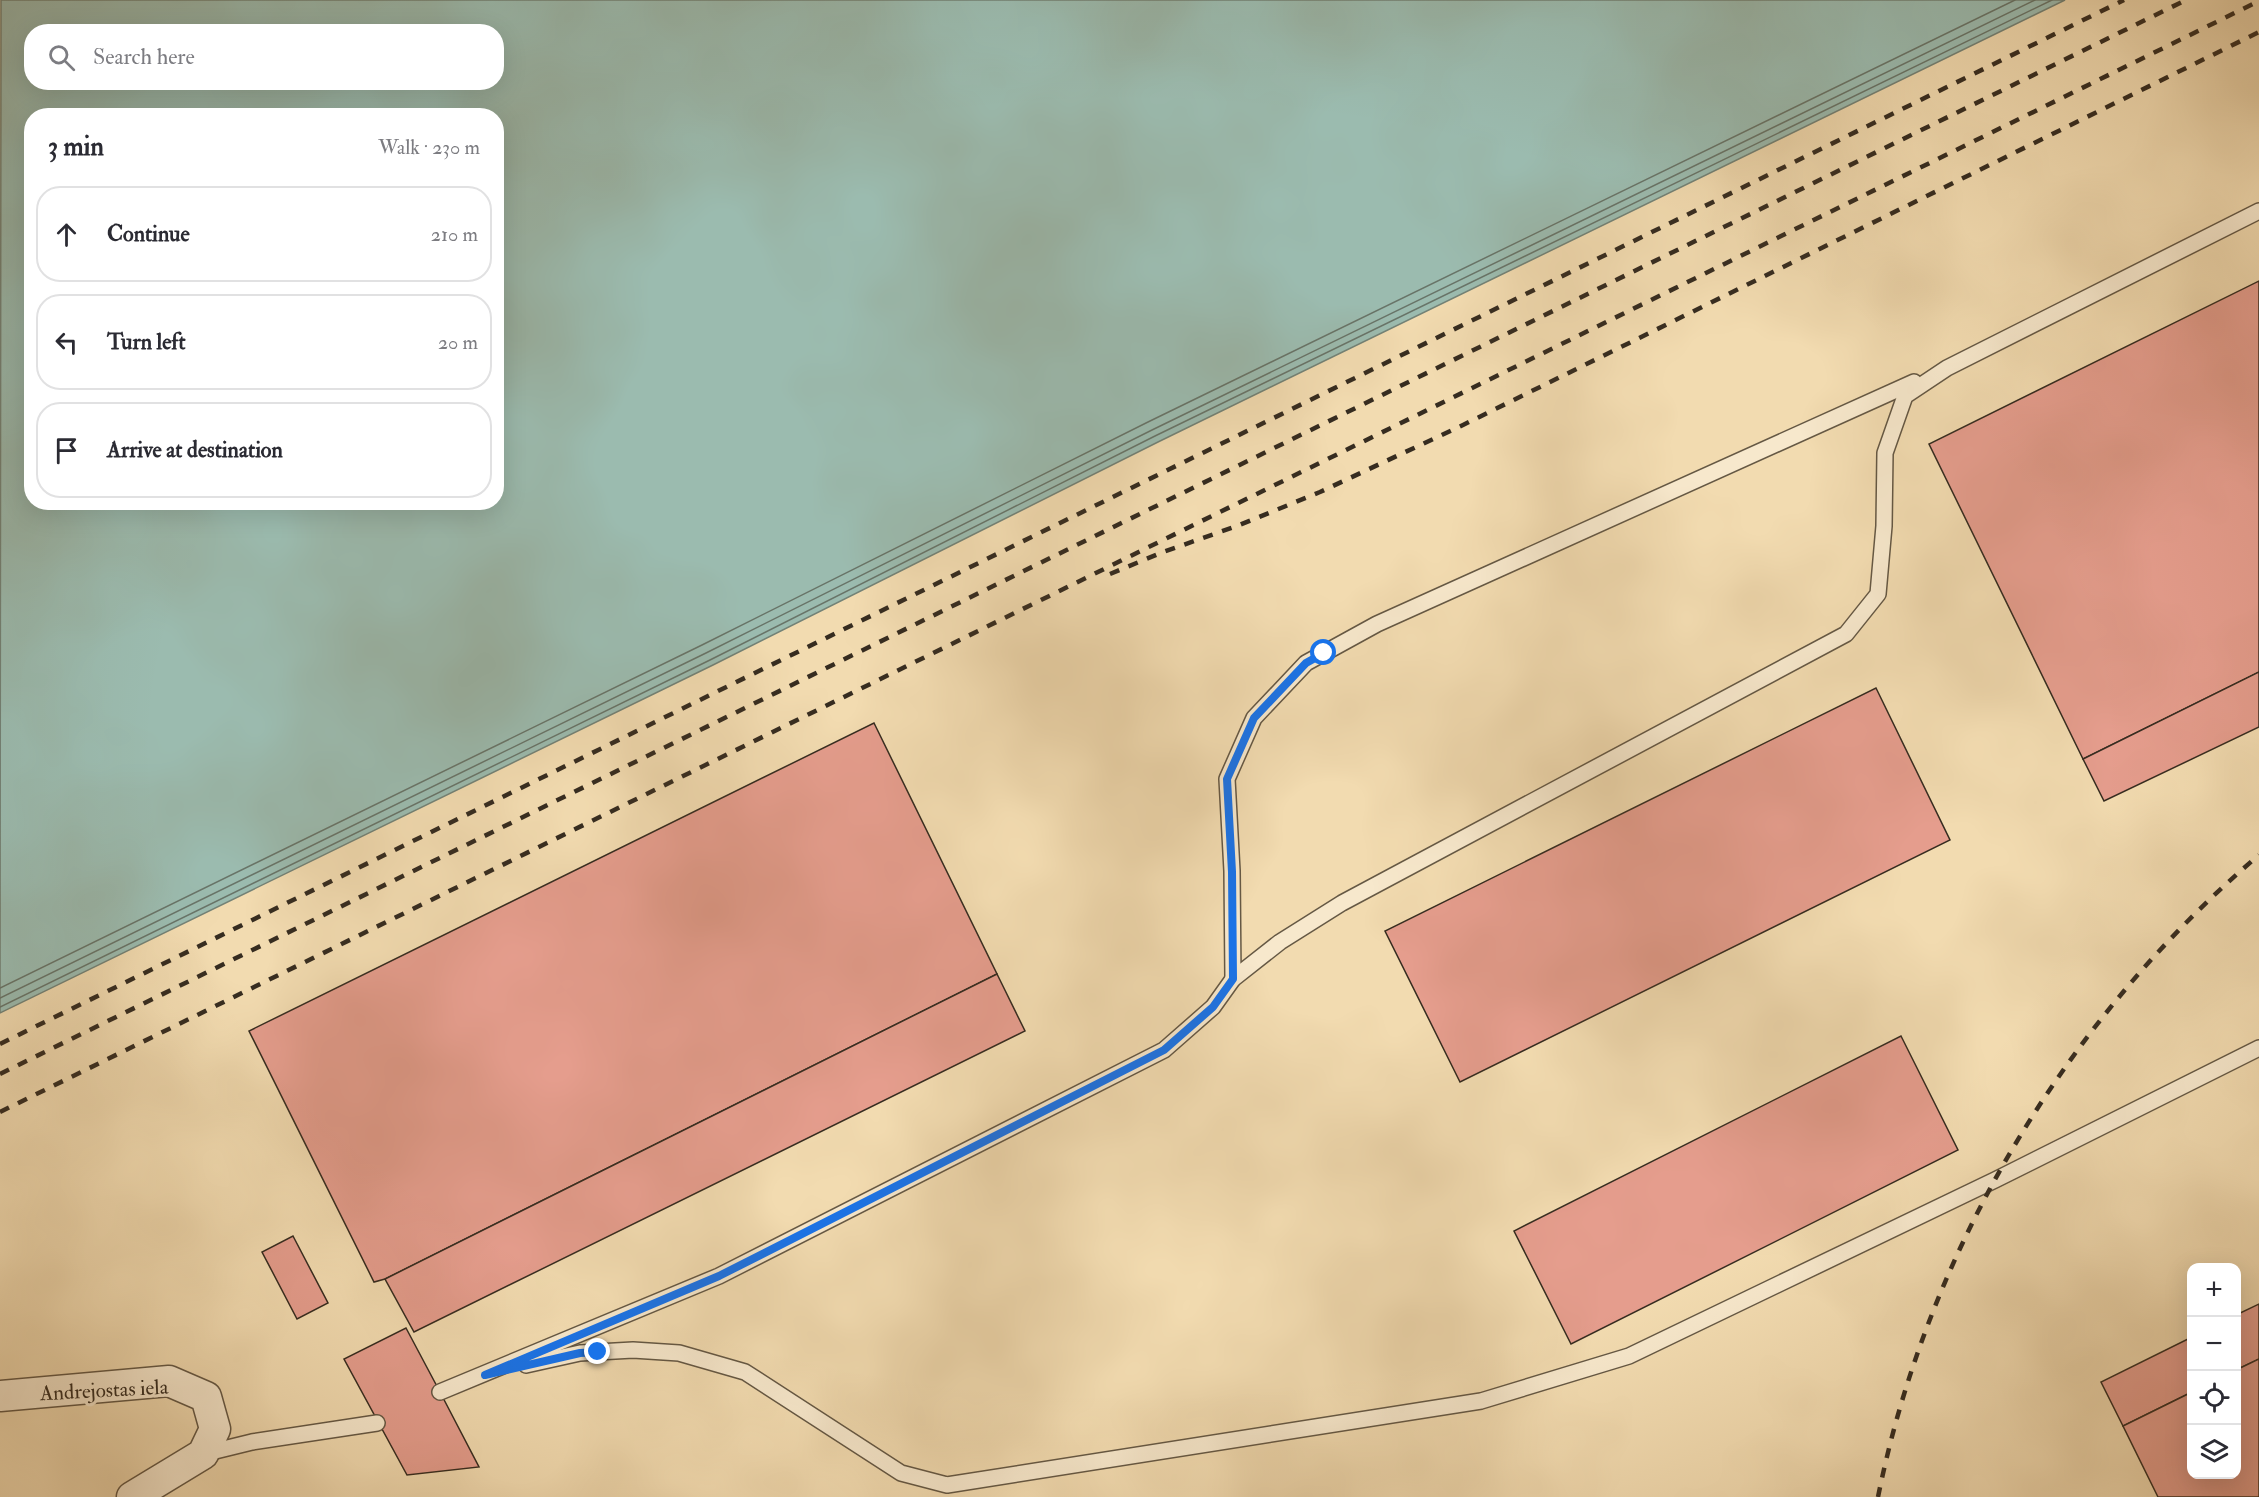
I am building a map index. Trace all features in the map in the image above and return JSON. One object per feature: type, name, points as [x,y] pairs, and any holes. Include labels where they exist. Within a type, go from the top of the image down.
[{"type":"street","name":"Andrejostas iela","points":[[0,1396],[169,1381],[206,1397],[215,1429],[202,1454]]},
{"type":"street","points":[[132,1497],[202,1454]]},
{"type":"lane","points":[[1233,979],[1232,872],[1227,779],[1254,718],[1306,663],[1377,624],[1947,368],[2259,211]]},
{"type":"lane","points":[[440,1392],[719,1276],[1164,1050],[1213,1007],[1233,979],[1280,942],[1342,903],[1846,634],[1878,594],[1884,526],[1885,453],[1905,396],[1947,368]]},
{"type":"lane","points":[[485,1375],[580,1353],[633,1350],[679,1353],[745,1372],[901,1473],[947,1485],[1481,1401],[1629,1356],[1995,1180],[2259,1048]]},
{"type":"lane","points":[[202,1454],[252,1443],[377,1422]]},
{"type":"water","points":[[1,0],[2065,0],[1158,442],[713,665],[0,1013]]},
{"type":"building","points":[[2259,281],[2259,672],[2083,759],[1929,444]]},
{"type":"building","points":[[2259,672],[2259,727],[2104,801],[2083,759]]},
{"type":"building","points":[[1876,688],[1950,840],[1460,1082],[1385,931]]},
{"type":"building","points":[[874,723],[997,974],[385,1279],[374,1282],[249,1031]]},
{"type":"building","points":[[997,974],[1025,1031],[414,1332],[385,1279]]},
{"type":"building","points":[[1901,1036],[1958,1150],[1571,1344],[1514,1231]]},
{"type":"building","points":[[293,1236],[328,1303],[297,1319],[262,1252]]},
{"type":"building","points":[[2259,1304],[2259,1359],[2241,1368],[2241,1317],[2241,1313]]},
{"type":"building","points":[[406,1328],[479,1467],[407,1475],[344,1359]]},
{"type":"building","points":[[2187,1339],[2187,1394],[2123,1426],[2101,1382]]},
{"type":"building","points":[[2259,1359],[2259,1497],[2158,1497],[2123,1426],[2187,1394],[2187,1479],[2241,1479],[2241,1368]]},
{"type":"railway","points":[[0,1044],[2124,0]]},
{"type":"railway","points":[[0,1074],[2186,0]]},
{"type":"railway","points":[[0,1112],[2259,1]]},
{"type":"railway","points":[[1110,574],[1320,492],[1463,425],[2259,32]]},
{"type":"railway","points":[[1878,1497],[1901,1405],[1932,1315],[1970,1228],[2015,1144],[2067,1064],[2126,989],[2190,919],[2259,855]]},
{"type":"route","points":[[598,1352],[580,1353],[485,1375],[719,1276],[1164,1050],[1213,1007],[1233,979],[1232,872],[1227,779],[1254,718],[1306,663],[1324,653]]}]
